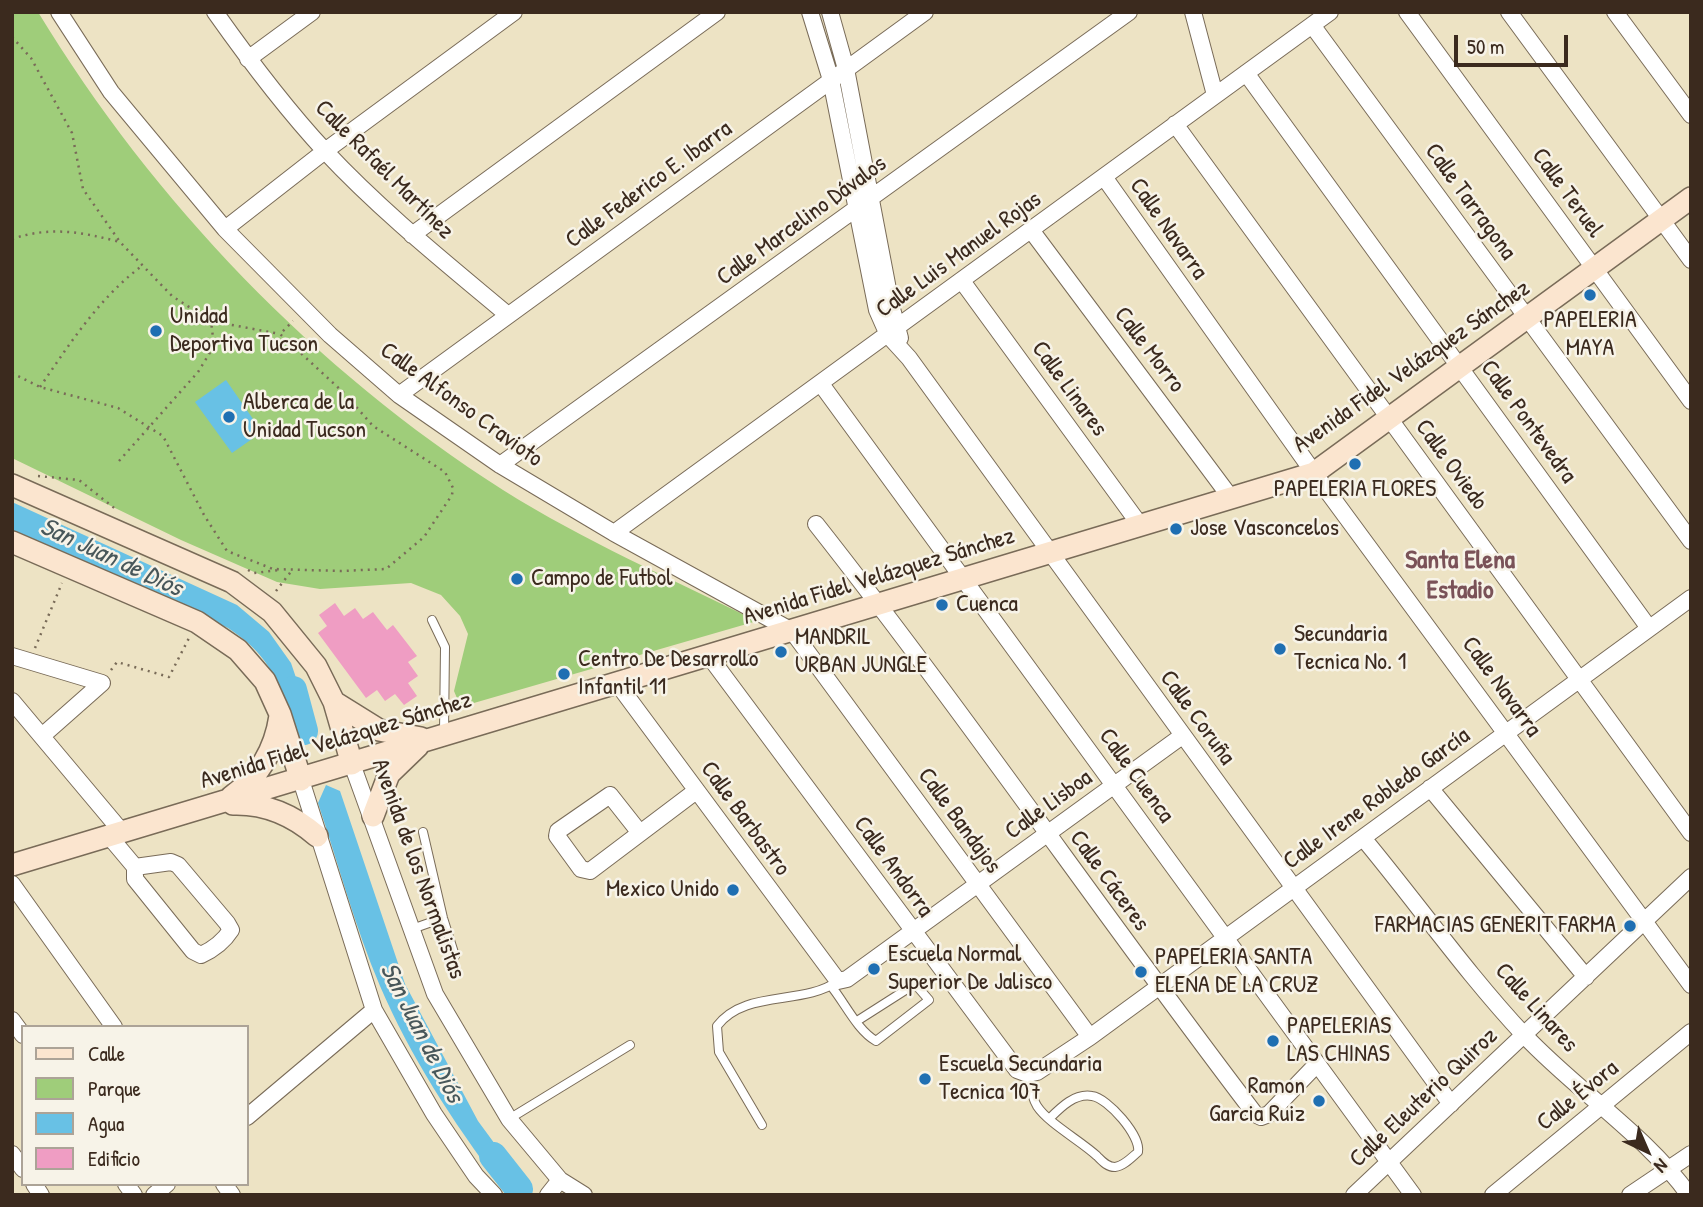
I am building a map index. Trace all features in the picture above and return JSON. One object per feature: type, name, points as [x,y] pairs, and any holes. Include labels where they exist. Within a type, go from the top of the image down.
[{"type":"street","name":"Calle Alfonso Cravioto","points":[[59,12],[111,92],[225,229],[305,310],[399,395],[500,465],[614,533],[792,631]]},
{"type":"street","name":"Calle Rafaél Martínez","points":[[215,12],[248,58],[325,150],[412,235],[508,315]]},
{"type":"street","points":[[248,58],[312,12]]},
{"type":"street","points":[[225,229],[325,150],[514,12]]},
{"type":"street","points":[[412,235],[717,12]]},
{"type":"street","points":[[810,12],[831,80],[877,310],[893,332]]},
{"type":"street","points":[[830,12],[846,69],[872,198],[893,332]]},
{"type":"street","name":"Calle Federico E. Ibarra","points":[[399,395],[925,12]]},
{"type":"street","name":"Calle Marcelino Dávalos","points":[[500,465],[1129,12]]},
{"type":"street","points":[[1193,12],[1215,95]]},
{"type":"street","name":"Calle Luis Manuel Rojas","points":[[614,533],[1330,12]]},
{"type":"street","name":"Calle Teruel","points":[[1407,12],[1691,401]]},
{"type":"street","points":[[1509,12],[1691,260]]},
{"type":"street","points":[[1615,12],[1691,116]]},
{"type":"street","name":"Calle Tarragona","points":[[1312,25],[1691,541]]},
{"type":"street","name":"Calle Pontevedra","points":[[1246,73],[1649,628]]},
{"type":"street","name":"Calle Oviedo","points":[[1175,124],[1691,832]]},
{"type":"street","name":"Calle Navarra","points":[[1104,177],[1314,473],[1691,985]]},
{"type":"street","name":"Avenida Fidel Velázquez Sánchez","points":[[12,866],[1314,473],[1691,198]]},
{"type":"street","name":"Calle Morro","points":[[1031,230],[1231,498]]},
{"type":"street","name":"Calle Linares","points":[[962,281],[1140,525]]},
{"type":"street","name":"Calle Coruña","points":[[893,332],[909,359],[1048,553],[1451,1104]]},
{"type":"street","name":"Calle Cuenca","points":[[821,384],[1413,1195]]},
{"type":"street","name":"Avenida de los Normalistas","points":[[12,485],[232,582],[272,612],[316,666],[334,702],[352,764],[373,816],[435,995],[509,1119],[561,1180],[584,1195]]},
{"type":"street","name":"Calle Cáceres","points":[[816,524],[879,604],[1158,987],[1255,1114],[1261,1117],[1269,1114],[1317,1064]]},
{"type":"street","points":[[12,542],[197,622],[239,650],[265,681],[280,714],[374,1010],[434,1114],[476,1176],[494,1195]]},
{"type":"street","name":"Calle Irene Robledo García","points":[[1090,1037],[1691,598]]},
{"type":"street","name":"Calle Bandajos","points":[[792,631],[1090,1037]]},
{"type":"street","points":[[12,656],[102,683]]},
{"type":"street","name":"Calle Andorra","points":[[709,656],[1017,1070],[1028,1074]]},
{"type":"street","points":[[42,736],[102,683]]},
{"type":"street","name":"Calle Barbastro","points":[[617,683],[834,983]]},
{"type":"street","points":[[12,701],[116,834],[135,867],[135,879],[193,951],[201,955],[227,936],[230,930],[226,923],[178,865],[171,862],[135,867]]},
{"type":"street","points":[[334,702],[379,730],[437,737]]},
{"type":"street","points":[[214,807],[241,790],[262,766],[274,741],[280,714]]},
{"type":"street","name":"Calle Lisboa","points":[[834,983],[847,979],[1182,736]]},
{"type":"street","points":[[373,816],[389,774],[408,754],[437,737]]},
{"type":"street","points":[[1430,788],[1586,977]]},
{"type":"street","points":[[640,833],[610,795],[558,831],[557,836],[585,871],[640,833],[696,791]]},
{"type":"street","points":[[214,807],[242,804],[270,809],[295,819],[317,836]]},
{"type":"street","name":"Calle Linares","points":[[1363,838],[1525,1035],[1599,1107],[1670,1168],[1689,1195]]},
{"type":"street","name":"Calle Eleuterio Quiroz","points":[[1354,1195],[1691,877]]},
{"type":"street","points":[[12,884],[113,1025]]},
{"type":"street","points":[[248,1116],[374,1010]]},
{"type":"street","name":"Calle Évora","points":[[1493,1195],[1691,1032]]},
{"type":"street","points":[[1028,1074],[1038,1072],[1090,1037]]},
{"type":"street","points":[[1630,1195],[1691,1154]]},
{"type":"street","points":[[548,1195],[561,1180]]},
{"type":"lane","points":[[432,621],[445,647],[437,737]]},
{"type":"lane","points":[[424,832],[443,918],[455,956]]},
{"type":"lane","points":[[412,929],[443,918]]},
{"type":"lane","points":[[762,1125],[719,1052],[717,1026],[726,1015],[741,1007],[814,993],[834,983],[857,1021],[876,1041],[929,1000],[915,984],[857,1021]]},
{"type":"lane","points":[[509,1119],[631,1045]]},
{"type":"lane","points":[[1028,1074],[1033,1098],[1039,1109],[1050,1118],[1079,1139],[1104,1164],[1114,1167],[1124,1164],[1138,1152],[1136,1136],[1105,1101],[1093,1096],[1079,1097],[1065,1103],[1050,1118]]},
{"type":"path","points":[[12,37],[31,58],[72,132],[83,189],[120,242],[172,296],[211,321],[280,334],[344,393],[373,426],[445,472],[453,488],[452,495],[424,537],[386,569],[273,569],[227,551],[163,436],[108,405],[40,387],[12,373]]},
{"type":"path","points":[[12,239],[40,231],[68,230],[120,242]]},
{"type":"path","points":[[40,387],[88,317],[116,286],[143,265]]},
{"type":"path","points":[[280,334],[305,310]]},
{"type":"path","points":[[119,461],[198,372],[214,346],[211,321]]},
{"type":"path","points":[[38,476],[79,480],[127,518]]},
{"type":"path","points":[[29,660],[69,567]]},
{"type":"path","points":[[242,567],[254,573],[293,569]]},
{"type":"path","points":[[258,602],[279,590],[293,569]]},
{"type":"path","points":[[102,683],[117,662],[169,677],[197,622]]},
{"type":"green space","name":"Unidad Deportiva Tucson","points":[[12,12],[38,12],[133,150],[187,216],[244,278],[367,392],[434,443],[534,509],[597,543],[757,621],[467,705],[459,703],[454,691],[468,634],[460,616],[441,595],[411,583],[320,589],[277,582],[181,540],[12,458]]},
{"type":"water","name":"Alberca de la Unidad Tucson","points":[[226,380],[262,432],[232,453],[195,402]]},
{"type":"water","points":[[12,502],[237,605],[269,632],[291,663],[308,713],[303,728],[292,715],[266,663],[237,634],[12,530]]},
{"type":"water","points":[[326,785],[340,791],[405,984],[478,1121],[514,1170],[515,1186],[499,1183],[465,1136],[433,1088],[392,1012],[363,941],[318,803]]},
{"type":"building","points":[[335,603],[344,616],[355,608],[363,619],[373,612],[387,630],[393,625],[417,656],[408,662],[418,676],[408,683],[417,696],[404,705],[395,694],[385,701],[377,690],[366,698],[318,633],[327,626],[319,615]]},
{"type":"waterway","name":"San Juan de Diós","points":[[293,690],[304,731]]},
{"type":"waterway","name":"San Juan de Diós","points":[[493,1156],[519,1189]]},
{"type":"place","name":"PAPELERIA MAYA","points":[[1590,295]]},
{"type":"place","name":"Unidad Deportiva Tucson","points":[[156,331]]},
{"type":"place","name":"Alberca de la Unidad Tucson","points":[[229,417]]},
{"type":"place","name":"PAPELERIA FLORES","points":[[1355,464]]},
{"type":"place","name":"Jose Vasconcelos","points":[[1176,529]]},
{"type":"place","name":"Campo de Futbol","points":[[517,579]]},
{"type":"place","name":"Cuenca","points":[[942,605]]},
{"type":"place","name":"Secundaria Tecnica No. 1","points":[[1280,649]]},
{"type":"place","name":"MANDRIL URBAN JUNGLE","points":[[781,652]]},
{"type":"place","name":"Centro De Desarrollo Infantil 11","points":[[564,674]]},
{"type":"place","name":"Mexico Unido","points":[[733,890]]},
{"type":"place","name":"FARMACIAS GENERIT FARMA","points":[[1630,926]]},
{"type":"place","name":"Escuela Normal Superior De Jalisco","points":[[874,969]]},
{"type":"place","name":"PAPELERIA SANTA ELENA DE LA CRUZ","points":[[1141,972]]},
{"type":"place","name":"PAPELERIAS LAS CHINAS","points":[[1273,1041]]},
{"type":"place","name":"Escuela Secundaria Tecnica 107","points":[[925,1079]]},
{"type":"place","name":"Ramon Garcia Ruiz","points":[[1319,1101]]},
{"type":"district","name":"Santa Elena Estadio","points":[[1460,576]]}]
